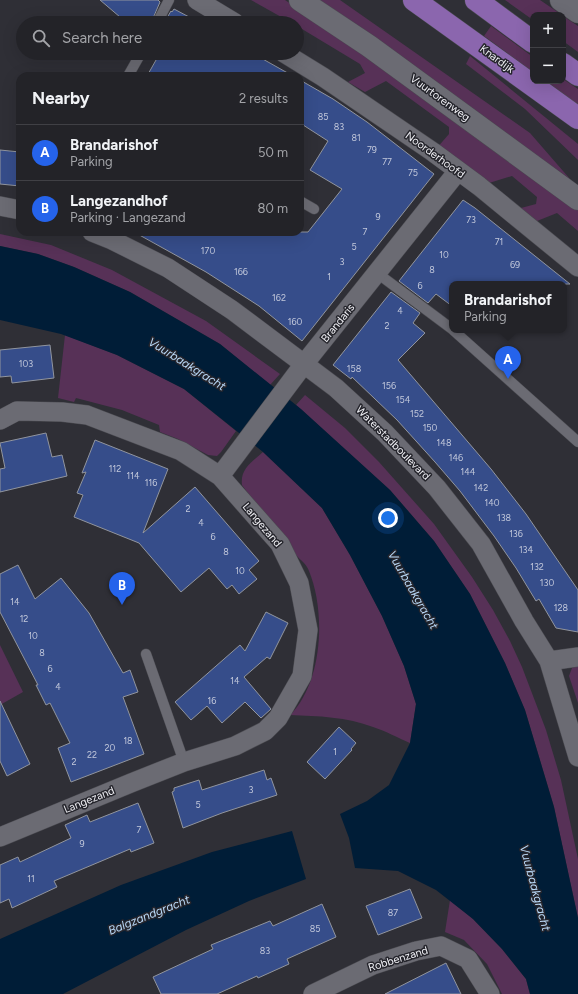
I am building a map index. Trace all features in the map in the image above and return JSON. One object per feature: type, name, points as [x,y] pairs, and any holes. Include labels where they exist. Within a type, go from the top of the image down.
[{"type":"main road","name":"Knardijk","points":[[414,0],[578,118]]},
{"type":"main road","points":[[476,0],[530,40]]},
{"type":"main road","points":[[566,66],[578,76]]},
{"type":"street","points":[[197,0],[223,16]]},
{"type":"street","name":"Vuurtorenweg","points":[[300,0],[369,46],[578,199]]},
{"type":"street","points":[[561,0],[578,12]]},
{"type":"street","name":"Noorderhoofd","points":[[296,60],[323,76],[433,152],[479,186],[578,267]]},
{"type":"street","name":"Brandaris","points":[[220,476],[304,364],[458,171]]},
{"type":"street","points":[[0,206],[16,209]]},
{"type":"street","name":"Waterstadboulevard","points":[[101,236],[135,251],[174,272],[232,310],[336,388],[385,433],[437,488],[481,544],[524,621],[549,661],[578,757]]},
{"type":"street","name":"Langezand","points":[[0,420],[17,411],[62,412],[86,415],[181,451],[220,476],[280,544],[299,582],[308,630],[302,676],[278,718],[265,730],[235,746],[184,762],[0,837]]},
{"type":"street","points":[[549,661],[578,657]]},
{"type":"street","name":"Robbenzand","points":[[321,992],[373,965],[416,951],[442,946],[468,959],[490,994]]},
{"type":"lane","points":[[161,16],[169,0]]},
{"type":"lane","points":[[130,72],[137,60]]},
{"type":"lane","points":[[304,203],[314,209]]},
{"type":"lane","points":[[377,273],[449,327]]},
{"type":"lane","points":[[456,333],[578,442]]},
{"type":"lane","points":[[146,654],[184,762]]},
{"type":"shaded area","points":[[251,0],[285,0],[380,63],[578,210],[578,231],[557,213],[537,221],[521,208],[536,204],[537,197],[512,176],[489,183],[436,149],[449,134],[449,127],[386,81],[365,92],[348,82],[365,73],[360,64],[304,30],[304,16],[280,16]]},
{"type":"shaded area","points":[[317,0],[340,0],[530,133],[570,179]]},
{"type":"shaded area","points":[[505,0],[540,0],[558,12],[530,12],[530,18]]},
{"type":"shaded area","points":[[566,18],[578,26],[578,52],[566,43]]},
{"type":"shaded area","points":[[491,26],[530,55],[530,70],[484,36]]},
{"type":"shaded area","points":[[470,56],[578,144],[578,160],[525,109],[466,64]]},
{"type":"shaded area","points":[[566,81],[578,89],[578,105],[550,84],[566,84]]},
{"type":"shaded area","points":[[0,234],[51,245],[112,270],[206,321],[280,374],[270,385],[220,344],[130,292],[74,267],[38,254],[0,246]]},
{"type":"shaded area","points":[[65,335],[117,355],[184,389],[236,431],[217,456],[208,455],[178,439],[160,432],[159,425],[122,410],[76,398],[74,402],[58,398]]},
{"type":"shaded area","points":[[305,395],[345,428],[379,462],[434,524],[472,577],[493,610],[510,641],[522,667],[546,730],[561,780],[578,859],[578,918],[554,807],[525,710],[505,663],[470,594],[434,541],[390,490],[296,405]]},
{"type":"shaded area","points":[[263,452],[322,508],[350,555],[382,616],[404,666],[416,704],[410,743],[378,729],[353,721],[290,715],[301,701],[315,666],[319,626],[318,606],[309,571],[306,566],[287,543],[273,522],[242,485],[245,470]]},
{"type":"shaded area","points":[[0,645],[23,692],[0,705]]},
{"type":"shaded area","points":[[578,665],[578,703],[569,676],[572,668]]},
{"type":"shaded area","points":[[450,900],[473,919],[502,949],[526,979],[530,994],[502,994],[487,964],[464,940],[445,932]]},
{"type":"water","name":"Vuurbaakgracht","points":[[0,246],[38,254],[74,267],[130,292],[220,344],[301,409],[390,490],[434,541],[470,594],[505,663],[525,710],[554,807],[578,918],[578,994],[530,994],[526,979],[502,949],[473,919],[436,890],[398,871],[355,868],[349,838],[340,814],[367,801],[389,785],[410,743],[416,704],[404,666],[382,616],[350,555],[322,508],[263,452],[184,389],[117,355],[61,334],[0,320]]},
{"type":"water","name":"Balgzandgracht","points":[[292,831],[306,879],[249,901],[186,930],[63,994],[0,994],[0,939],[121,885],[212,852]]},
{"type":"building","points":[[100,0],[158,0],[160,2],[154,16],[119,16]]},
{"type":"building","points":[[174,9],[187,16],[168,16],[171,11],[172,12]]},
{"type":"building","points":[[156,60],[264,60],[286,72],[149,72]]},
{"type":"building","points":[[304,82],[333,99],[367,122],[434,174],[302,341],[259,306],[206,272],[141,236],[304,236],[304,232],[308,232],[342,189],[310,170],[328,141],[304,126]]},
{"type":"building","points":[[0,150],[16,152],[16,186],[0,184]]},
{"type":"building","points":[[463,200],[566,281],[449,281],[449,304],[436,294],[428,303],[399,281]]},
{"type":"building","points":[[391,292],[420,313],[413,323],[425,333],[398,360],[491,469],[526,514],[578,590],[578,632],[556,628],[539,599],[536,601],[494,536],[460,491],[397,420],[352,377],[351,379],[333,365]]},
{"type":"building","points":[[50,345],[54,378],[12,383],[11,376],[0,377],[0,350]]},
{"type":"building","points":[[46,433],[52,457],[62,455],[67,476],[0,492],[0,469],[5,468],[0,443]]},
{"type":"building","points":[[95,440],[168,469],[143,533],[195,487],[259,561],[249,570],[257,579],[239,594],[232,585],[227,589],[209,568],[181,592],[139,543],[74,517],[83,495],[77,493],[86,472],[82,473]]},
{"type":"building","points":[[18,565],[35,599],[61,578],[89,613],[123,673],[130,670],[138,692],[123,697],[144,754],[71,782],[58,748],[70,743],[50,703],[46,705],[36,685],[38,685],[0,612],[0,574]]},
{"type":"building","points":[[266,612],[288,623],[270,659],[267,657],[244,677],[271,709],[261,718],[245,702],[222,723],[207,706],[191,720],[175,702],[240,645],[245,651]]},
{"type":"building","points":[[0,701],[30,764],[7,776],[0,761]]},
{"type":"building","points":[[339,727],[356,743],[351,749],[352,750],[325,779],[307,762]]},
{"type":"building","points":[[264,770],[267,780],[271,778],[277,795],[222,813],[183,828],[172,792],[174,791],[174,788],[199,780],[202,790]]},
{"type":"building","points":[[138,803],[154,843],[131,852],[130,849],[54,881],[57,887],[12,908],[9,899],[0,903],[0,865],[18,857],[20,862],[71,838],[65,825],[87,815],[90,822]]},
{"type":"building","points":[[410,889],[422,918],[378,935],[366,906]]},
{"type":"building","points":[[322,904],[336,937],[287,959],[289,964],[258,978],[257,976],[217,994],[161,994],[153,977],[213,949],[211,945],[270,921],[273,926]]},
{"type":"building","points":[[446,963],[461,994],[385,994]]},
{"type":"place","name":"Brandarishof","points":[[508,379]]},
{"type":"place","name":"Langezandhof","points":[[122,605]]}]
